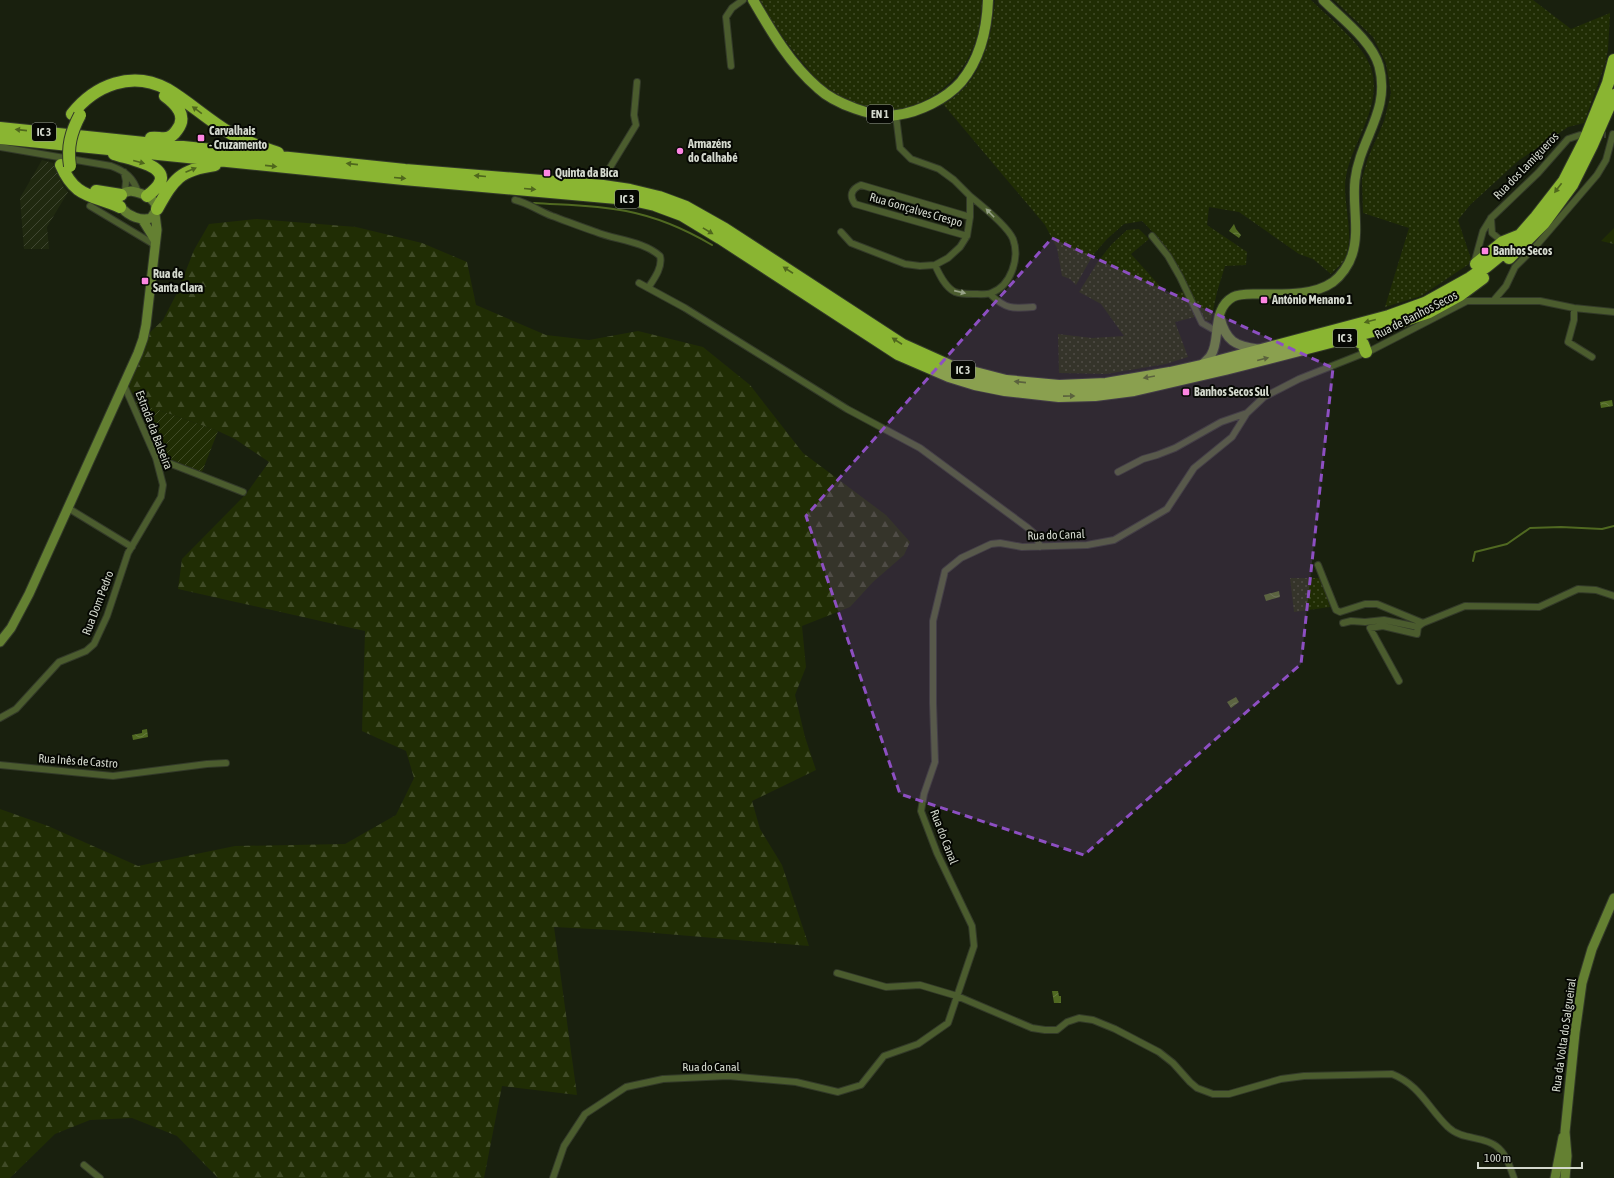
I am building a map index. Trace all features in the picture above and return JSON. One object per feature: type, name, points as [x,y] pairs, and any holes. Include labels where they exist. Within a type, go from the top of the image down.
[{"type":"highway","name":"IC 3","points":[[0,128],[405,170],[604,186],[630,190],[658,197],[686,207],[725,229],[903,345],[952,367],[1006,381],[1059,386],[1106,384],[1170,373],[1263,350],[1390,316],[1425,303],[1470,278],[1508,249],[1536,218],[1564,181],[1586,140],[1608,83],[1614,60]]},
{"type":"highway","points":[[122,198],[87,187],[66,165],[71,132],[76,114],[85,99],[111,84],[126,81],[149,82],[172,92],[235,136],[247,142],[294,158]]},
{"type":"highway","points":[[76,114],[100,97],[115,90],[129,88],[154,90],[176,105],[181,113],[182,122],[174,134],[167,138],[156,138],[134,142]]},
{"type":"highway","name":"IC 3","points":[[0,138],[397,178],[602,196],[628,199],[655,205],[682,215],[720,238],[898,354],[948,376],[975,384],[1005,390],[1059,396],[1095,395],[1122,392],[1225,369],[1373,331],[1429,312],[1460,295],[1513,255],[1544,223],[1572,185],[1592,145],[1614,94]]},
{"type":"highway","points":[[88,146],[148,164],[158,170],[161,176],[161,182],[158,186],[142,194]]},
{"type":"highway","points":[[156,212],[173,183],[185,172],[198,167],[232,162]]},
{"type":"highway","points":[[1470,278],[1474,266],[1503,242],[1519,236]]},
{"type":"highway","points":[[1369,351],[1369,342],[1373,331]]},
{"type":"highway","points":[[1350,337],[1363,344],[1369,351]]},
{"type":"main road","name":"EN 1","points":[[753,0],[776,40],[797,66],[818,88],[830,97],[853,108],[875,114],[896,116],[913,111],[949,94],[960,83],[970,69],[983,40],[985,34],[988,0]]},
{"type":"street","points":[[731,66],[726,18],[732,8],[743,0]]},
{"type":"street","points":[[1201,366],[1212,354],[1221,311],[1225,304],[1233,297],[1244,294],[1310,292],[1331,283],[1347,266],[1352,256],[1355,244],[1355,178],[1360,155],[1376,118],[1382,93],[1379,65],[1366,42],[1323,0]]},
{"type":"street","points":[[606,174],[636,125],[634,115],[637,82]]},
{"type":"street","points":[[896,116],[900,148],[911,159],[939,169],[984,206],[1012,237],[1016,249],[1011,274],[997,290],[990,294],[966,294],[954,292],[946,285],[935,265]]},
{"type":"street","points":[[1606,135],[1614,133]]},
{"type":"street","points":[[1494,300],[1506,286],[1515,267],[1536,246],[1597,175],[1606,160],[1614,133]]},
{"type":"street","name":"Rua dos Lamigueros","points":[[1474,266],[1483,231],[1491,218],[1538,173],[1568,139],[1580,135]]},
{"type":"street","points":[[0,147],[111,166],[124,172],[132,178],[142,194],[156,204],[158,224],[143,339],[124,385],[23,606],[11,628],[0,642]]},
{"type":"street","points":[[124,172],[126,181],[122,198],[124,212],[142,219],[152,218],[156,212]]},
{"type":"street","name":"Rua Gonçalves Crespo","points":[[967,236],[856,204],[851,199],[851,192],[855,187],[861,185],[970,218]]},
{"type":"street","points":[[122,198],[142,194]]},
{"type":"street","points":[[841,232],[851,243],[905,264],[920,266],[935,265],[948,258],[960,247],[967,236],[970,218],[970,196]]},
{"type":"street","points":[[515,200],[524,202],[552,216],[596,233],[639,245],[657,253],[661,258],[661,262],[657,274],[648,288]]},
{"type":"street","points":[[90,206],[155,242]]},
{"type":"street","name":"Rua dos Lamigueros","points":[[1491,218],[1492,233],[1503,242]]},
{"type":"street","points":[[142,219],[155,242]]},
{"type":"street","points":[[1152,236],[1168,256],[1202,323],[1216,331]]},
{"type":"street","points":[[639,284],[686,308],[847,409],[920,448],[1028,528],[1036,536],[1040,547]]},
{"type":"street","points":[[990,294],[1000,304],[1006,307],[1013,308],[1033,306]]},
{"type":"street","name":"Rua de Banhos Secos","points":[[1369,351],[1467,301],[1540,301],[1574,308],[1614,312]]},
{"type":"street","points":[[1574,308],[1574,320],[1568,342],[1592,357]]},
{"type":"street","points":[[1220,318],[1228,337],[1237,344],[1242,347],[1263,350]]},
{"type":"street","name":"Rua do Canal","points":[[554,1178],[564,1146],[585,1114],[626,1088],[663,1078],[728,1076],[796,1082],[838,1092],[861,1085],[884,1056],[918,1044],[948,1023],[974,946],[972,926],[937,853],[921,811],[924,794],[934,762],[934,620],[945,570],[961,558],[991,544],[1000,543],[1022,547],[1040,547],[1087,545],[1114,540],[1167,509],[1194,468],[1232,437],[1247,413],[1264,397],[1299,380],[1369,351]]},
{"type":"street","name":"Estrada da Balseira","points":[[124,385],[156,458],[163,485],[161,497],[132,546]]},
{"type":"street","points":[[1118,472],[1143,459],[1175,448],[1221,422],[1247,413]]},
{"type":"street","points":[[156,458],[243,492]]},
{"type":"street","points":[[68,508],[132,546]]},
{"type":"street","name":"Rua Dom Pedro","points":[[0,718],[16,709],[59,662],[86,651],[94,644],[107,616],[128,553],[132,546]]},
{"type":"street","points":[[1318,565],[1336,610],[1340,612],[1365,604],[1377,604],[1420,625]]},
{"type":"street","points":[[1343,623],[1351,621],[1365,622],[1384,620],[1420,625],[1465,606],[1539,607],[1578,589],[1596,590],[1614,596]]},
{"type":"street","points":[[1399,681],[1370,628],[1383,626],[1417,634],[1420,625]]},
{"type":"street","name":"Rua Inês de Castro","points":[[0,765],[113,776],[226,763]]},
{"type":"street","name":"Rua da Volta do Salgueiral","points":[[1564,1132],[1582,983],[1592,949],[1614,898]]},
{"type":"street","points":[[837,973],[886,987],[920,985],[957,996],[1032,1028],[1057,1030],[1067,1022],[1079,1018],[1093,1020],[1115,1029],[1159,1052],[1173,1063],[1197,1088],[1213,1094],[1230,1094],[1282,1079],[1304,1076],[1392,1074],[1403,1078],[1411,1084],[1448,1128],[1463,1136],[1496,1145],[1507,1160],[1514,1178]]},
{"type":"street","points":[[1555,1178],[1564,1132]]},
{"type":"street","points":[[1564,1132],[1567,1156],[1565,1178]]},
{"type":"street","points":[[84,1165],[100,1178]]},
{"type":"highlighted area","points":[[1052,238],[1333,368],[1301,664],[1084,855],[900,794],[806,516]]},
{"type":"shaded area","points":[[42,160],[53,163],[64,188],[68,192],[47,227],[49,249],[24,249],[20,198]]},
{"type":"green space","points":[[760,0],[982,0],[978,32],[972,50],[959,72],[932,97],[908,107],[888,110],[858,104],[830,90],[815,78],[788,45]]},
{"type":"green space","points":[[995,0],[1311,0],[1345,32],[1361,50],[1371,68],[1374,82],[1373,96],[1366,123],[1346,176],[1345,186],[1349,244],[1347,254],[1342,263],[1331,274],[1313,259],[1299,254],[1239,212],[1209,207],[1207,225],[1247,252],[1246,265],[1225,266],[1217,292],[1211,320],[1204,321],[1192,294],[1171,256],[1153,232],[1142,221],[1124,224],[1107,239],[1093,255],[1076,285],[1070,279],[1062,276],[1057,248],[1045,225],[943,104],[956,96],[967,85],[982,60],[991,30]]},
{"type":"green space","points":[[1334,0],[1533,0],[1571,29],[1610,13],[1608,50],[1605,64],[1584,123],[1568,127],[1518,161],[1470,205],[1458,220],[1472,262],[1421,296],[1385,307],[1409,228],[1363,213],[1362,179],[1368,158],[1384,121],[1391,93],[1386,63],[1373,37]]},
{"type":"green space","points":[[257,219],[356,227],[422,243],[467,262],[476,305],[546,335],[589,340],[638,331],[703,347],[750,385],[803,453],[886,515],[910,542],[904,555],[873,582],[850,607],[802,626],[806,667],[795,695],[805,737],[816,770],[752,801],[760,829],[782,865],[809,946],[631,931],[554,927],[577,1095],[502,1086],[484,1178],[218,1178],[177,1136],[132,1118],[90,1120],[55,1134],[10,1178],[0,1178],[0,809],[48,826],[138,866],[235,846],[345,844],[396,815],[414,778],[406,751],[362,731],[365,631],[178,589],[182,559],[246,494],[269,462],[235,439],[218,431],[150,407],[139,400],[124,385],[143,339],[163,320],[178,291],[194,250],[209,224]]},
{"type":"green space","points":[[1614,228],[1614,244],[1601,241]]},
{"type":"green space","points":[[1139,229],[1149,239],[1131,254],[1167,294],[1184,292],[1195,317],[1175,322],[1188,357],[1166,364],[1106,374],[1059,373],[1058,334],[1092,338],[1124,336],[1101,304],[1079,292],[1099,260],[1112,244],[1127,230]]},
{"type":"green space","points":[[139,400],[150,407],[218,431],[202,472],[156,454],[134,403]]},
{"type":"green space","points":[[1290,578],[1321,578],[1330,607],[1294,612]]},
{"type":"water","points":[[1234,224],[1241,235],[1239,238],[1229,231]]},
{"type":"water","points":[[1612,400],[1613,406],[1601,408],[1600,402]]},
{"type":"water","points":[[1279,591],[1280,597],[1266,601],[1264,595]]},
{"type":"water","points":[[1236,697],[1239,702],[1231,708],[1227,702]]},
{"type":"water","points":[[147,729],[148,737],[133,740],[132,735],[142,733],[142,730]]},
{"type":"water","points":[[1052,991],[1058,991],[1059,996],[1061,996],[1061,1003],[1054,1003]]},
{"type":"waterway","points":[[534,203],[626,211],[670,224],[712,245]]},
{"type":"waterway","points":[[1473,561],[1475,552],[1507,544],[1530,528],[1561,527],[1602,529],[1614,526]]},
{"type":"tunnel","points":[[1595,135],[1606,135]]},
{"type":"place","name":"Carvalhais - Cruzamento","points":[[201,138]]},
{"type":"place","name":"Armazéns do Calhabé","points":[[680,151]]},
{"type":"place","name":"Quinta da Bica","points":[[547,173]]},
{"type":"place","name":"Banhos Secos","points":[[1485,251]]},
{"type":"place","name":"Rua de Santa Clara","points":[[145,281]]},
{"type":"place","name":"António Menano 1","points":[[1264,300]]},
{"type":"place","name":"Banhos Secos Sul","points":[[1186,392]]}]
